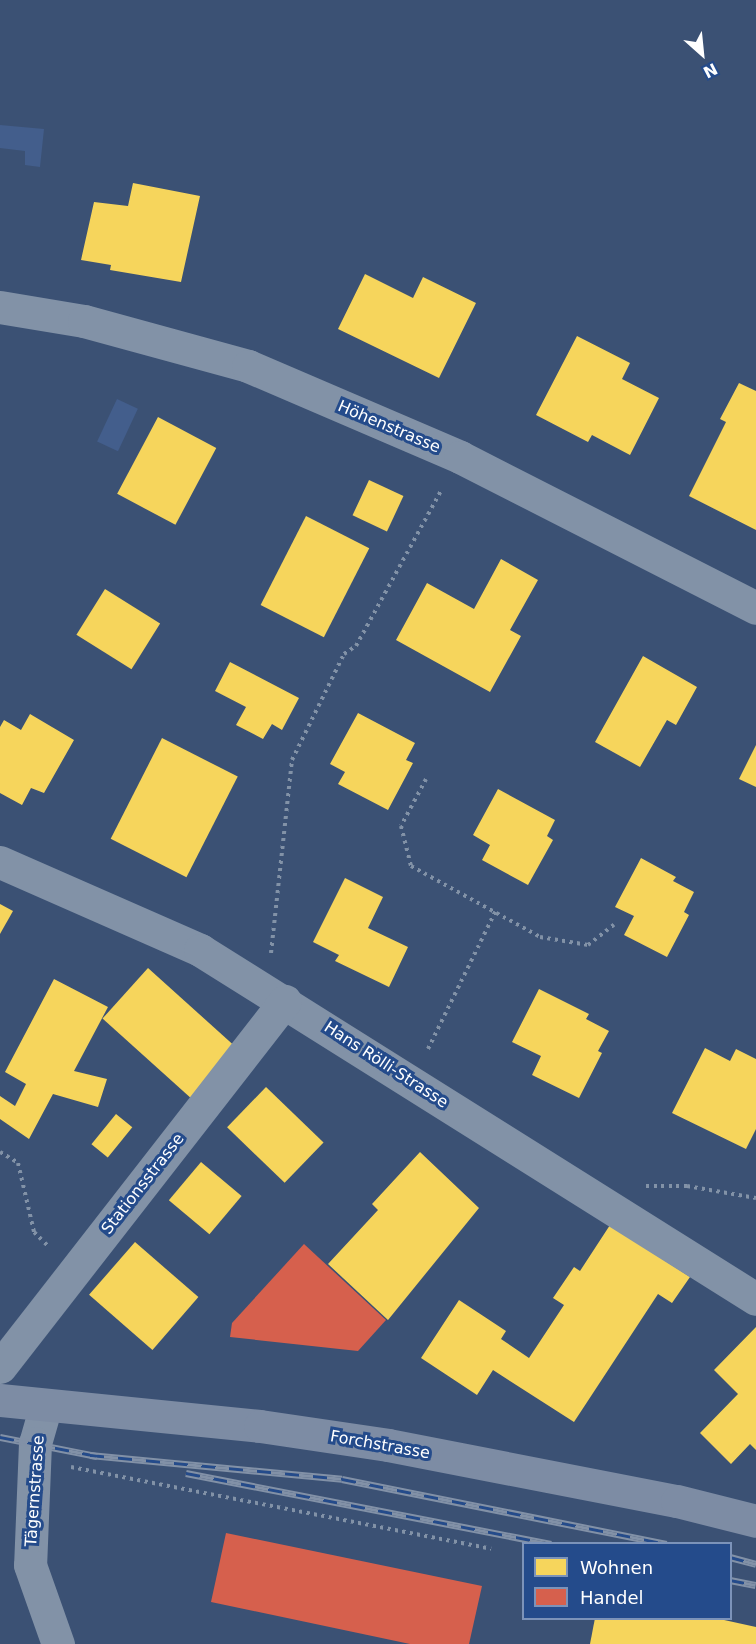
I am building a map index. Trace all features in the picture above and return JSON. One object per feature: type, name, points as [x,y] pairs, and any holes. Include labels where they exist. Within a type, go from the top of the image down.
[{"type":"main road","name":"Forchstrasse","points":[[0,1400],[260,1426],[388,1445],[677,1501],[756,1521]]},
{"type":"street","name":"Höhenstrasse","points":[[0,307],[84,321],[248,366],[460,457],[756,608]]},
{"type":"street","name":"Hans Rölli-Strasse","points":[[0,862],[200,950],[276,995],[603,1200],[756,1299]]},
{"type":"street","name":"Stationsstrasse","points":[[0,1367],[74,1272],[276,995]]},
{"type":"street","name":"Tägernstrasse","points":[[46,1405],[34,1460],[30,1564],[58,1644]]},
{"type":"path","points":[[276,995],[292,760],[344,654],[356,646],[460,457]]},
{"type":"path","points":[[426,779],[401,826],[411,866],[540,937],[588,945],[614,925]]},
{"type":"path","points":[[412,1082],[495,912]]},
{"type":"path","points":[[0,1152],[18,1162],[34,1232],[74,1272]]},
{"type":"path","points":[[603,1200],[636,1186],[687,1186],[756,1198]]},
{"type":"path","points":[[34,1460],[491,1549]]},
{"type":"water","points":[[0,125],[44,129],[40,167],[25,165],[25,151],[0,148]]},
{"type":"water","points":[[117,399],[138,409],[118,451],[97,442]]},
{"type":"building: Wohnen","points":[[133,183],[200,196],[181,282],[110,270],[111,265],[81,260],[94,202],[128,206]]},
{"type":"building: Wohnen","points":[[365,274],[413,298],[423,277],[476,303],[439,378],[338,329]]},
{"type":"building: Wohnen","points":[[577,336],[630,363],[622,379],[659,398],[630,455],[592,435],[588,442],[536,415]]},
{"type":"building: Wohnen","points":[[739,383],[756,391],[756,530],[689,496],[726,422],[720,419]]},
{"type":"building: Wohnen","points":[[158,417],[216,448],[175,525],[117,494]]},
{"type":"building: Wohnen","points":[[369,480],[403,496],[387,531],[353,515]]},
{"type":"building: Wohnen","points":[[306,516],[369,548],[324,637],[261,605]]},
{"type":"building: Wohnen","points":[[501,559],[538,580],[510,630],[521,636],[490,692],[396,640],[427,583],[474,609]]},
{"type":"building: Wohnen","points":[[105,589],[160,623],[132,669],[76,635]]},
{"type":"building: Wohnen","points":[[643,656],[697,687],[676,725],[667,720],[640,767],[595,742]]},
{"type":"building: Wohnen","points":[[230,662],[299,698],[282,730],[272,724],[263,739],[236,725],[246,707],[215,691]]},
{"type":"building: Wohnen","points":[[358,713],[415,743],[406,760],[413,763],[388,810],[338,784],[345,772],[330,764]]},
{"type":"building: Wohnen","points":[[30,714],[74,740],[44,793],[31,788],[22,805],[0,793],[0,727],[4,720],[21,730]]},
{"type":"building: Wohnen","points":[[162,738],[238,777],[186,877],[111,839]]},
{"type":"building: Wohnen","points":[[756,745],[756,787],[739,779]]},
{"type":"building: Wohnen","points":[[498,789],[555,820],[547,836],[553,840],[528,885],[482,860],[490,845],[473,835]]},
{"type":"building: Wohnen","points":[[641,858],[676,877],[673,881],[694,892],[684,912],[689,915],[667,957],[624,935],[634,916],[615,907]]},
{"type":"building: Wohnen","points":[[345,878],[383,897],[368,928],[408,947],[389,987],[335,961],[339,955],[313,942]]},
{"type":"building: Wohnen","points":[[0,904],[13,911],[0,934]]},
{"type":"building: Wohnen","points":[[148,968],[238,1049],[192,1099],[102,1019]]},
{"type":"building: Wohnen","points":[[54,979],[108,1007],[74,1071],[107,1079],[98,1107],[53,1094],[29,1139],[0,1119],[0,1096],[15,1106],[26,1084],[5,1072]]},
{"type":"building: Wohnen","points":[[539,989],[589,1014],[586,1019],[609,1031],[598,1051],[602,1053],[579,1098],[532,1075],[541,1056],[512,1042]]},
{"type":"building: Wohnen","points":[[705,1048],[730,1061],[736,1049],[756,1059],[756,1129],[746,1149],[672,1113]]},
{"type":"building: Wohnen","points":[[266,1087],[324,1143],[285,1183],[227,1127]]},
{"type":"building: Wohnen","points":[[116,1114],[132,1127],[108,1158],[91,1144]]},
{"type":"building: Wohnen","points":[[420,1152],[479,1208],[388,1320],[328,1264],[378,1210],[372,1204]]},
{"type":"building: Wohnen","points":[[201,1162],[242,1196],[209,1234],[169,1200]]},
{"type":"building: Wohnen","points":[[610,1225],[690,1277],[672,1303],[658,1294],[574,1422],[493,1370],[477,1395],[421,1358],[459,1300],[506,1331],[501,1339],[529,1358],[564,1305],[553,1298],[574,1267],[580,1271]]},
{"type":"building: Wohnen","points":[[135,1242],[198,1297],[152,1350],[89,1295]]},
{"type":"building: Wohnen","points":[[756,1327],[756,1450],[750,1444],[731,1464],[700,1433],[738,1394],[714,1370]]},
{"type":"building: Wohnen","points":[[595,1620],[724,1620],[756,1627],[756,1644],[590,1644]]},
{"type":"building: Handel","points":[[304,1244],[386,1320],[358,1351],[230,1337],[232,1323]]},
{"type":"building: Handel","points":[[226,1533],[482,1586],[469,1644],[410,1644],[211,1602]]},
{"type":"railway","points":[[0,1437],[97,1456]]},
{"type":"railway","points":[[90,1455],[342,1479],[657,1542]]},
{"type":"railway","points":[[186,1473],[541,1542]]},
{"type":"railway","points":[[732,1558],[756,1564]]},
{"type":"railway","points":[[732,1580],[756,1585]]}]
